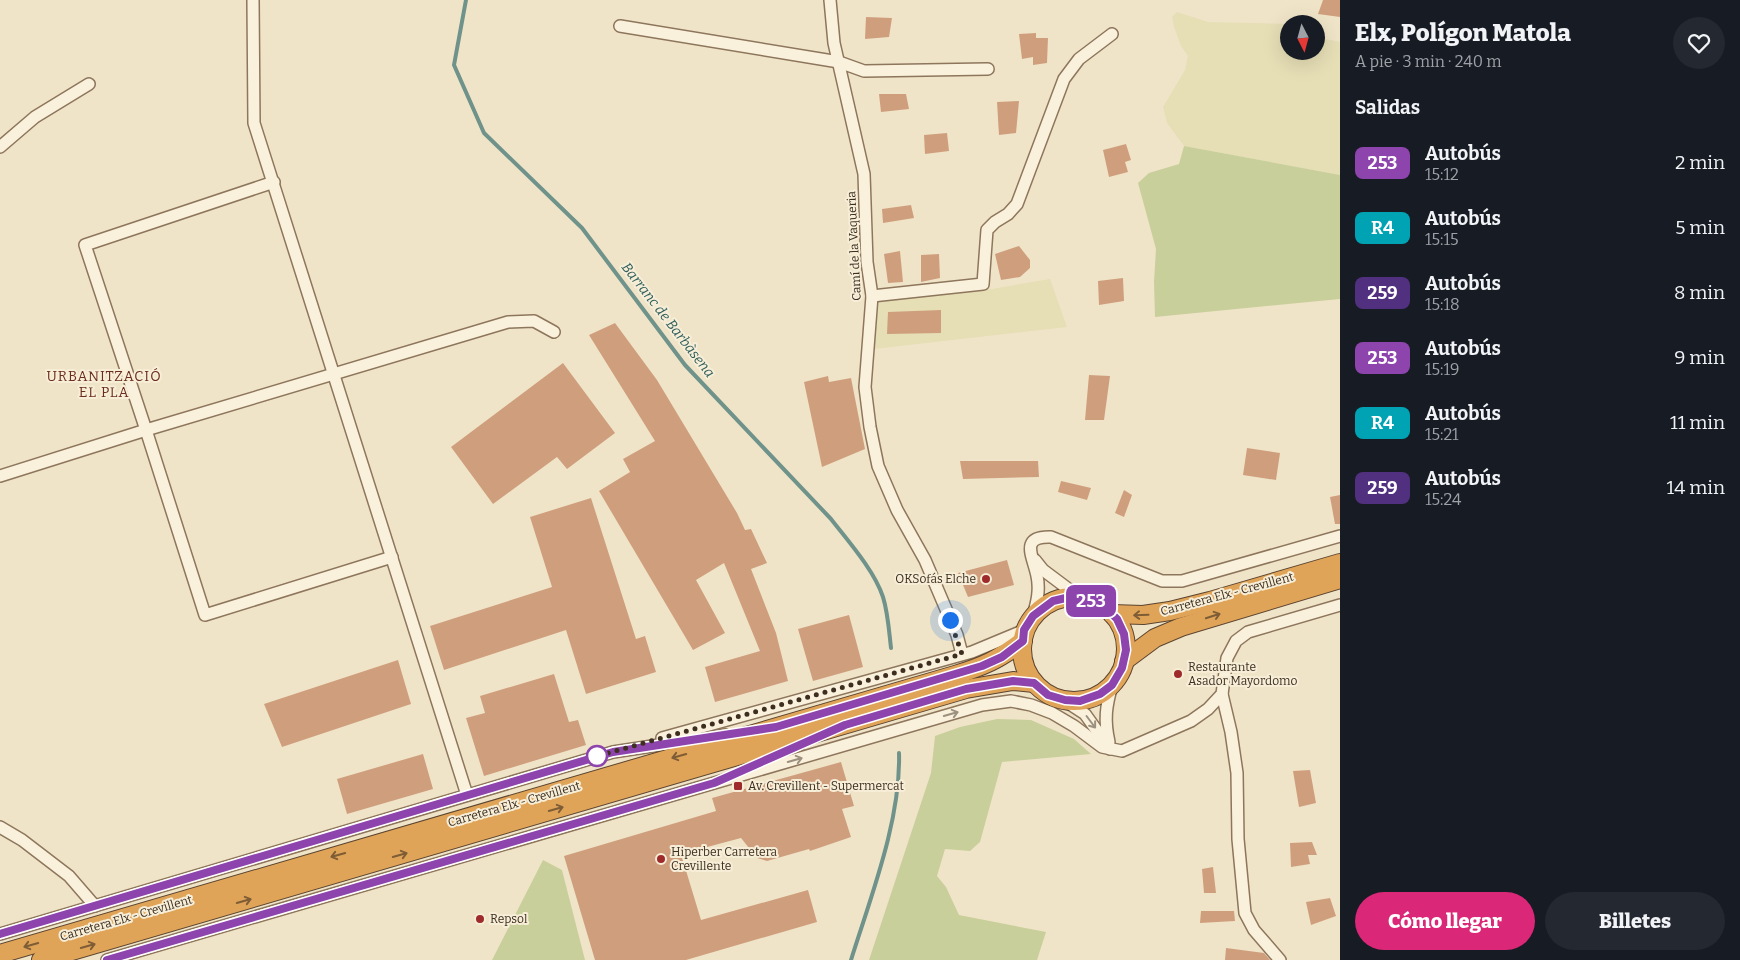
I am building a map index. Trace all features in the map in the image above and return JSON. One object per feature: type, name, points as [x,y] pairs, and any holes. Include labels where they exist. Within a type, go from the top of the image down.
[{"type":"highway","name":"Carretera Elx - Crevillent","points":[[1112,614],[1143,615],[1170,611],[1340,563]]},
{"type":"highway","name":"Carretera Elx - Crevillent","points":[[1124,661],[1155,638],[1181,627],[1340,579]]},
{"type":"highway","points":[[1070,597],[1084,598],[1106,608],[1112,614],[1117,619],[1124,634],[1126,650],[1122,668],[1112,685],[1100,694],[1080,701],[1065,700],[1048,695],[1034,683],[1025,669],[1021,650],[1027,629],[1053,601],[1070,597]]},
{"type":"highway","name":"Carretera Elx - Crevillent","points":[[0,954],[982,666],[1002,657],[1027,629]]},
{"type":"highway","name":"Carretera Elx - Crevillent","points":[[42,960],[983,685],[1013,681],[1034,683]]},
{"type":"street","points":[[253,0],[254,123],[467,795]]},
{"type":"street","name":"Camí de la Vaqueria","points":[[830,0],[834,42],[864,174],[867,262],[872,296],[865,387],[870,428],[878,466],[897,510],[926,560],[957,635],[962,654]]},
{"type":"street","points":[[620,26],[839,62],[864,72],[988,69]]},
{"type":"street","points":[[872,296],[983,284],[986,230],[1008,214],[1017,204],[1064,79],[1079,59],[1112,34]]},
{"type":"street","points":[[0,147],[35,117],[89,84]]},
{"type":"street","points":[[274,182],[85,245],[205,615],[392,557]]},
{"type":"street","points":[[0,476],[334,373],[508,322],[534,321],[554,332]]},
{"type":"street","points":[[0,934],[613,752],[962,654],[1027,629],[1038,597],[1037,577],[1030,548],[1032,542],[1040,536],[1051,537],[1162,581],[1182,582],[1340,536]]},
{"type":"street","points":[[1031,555],[1043,570],[1079,597]]},
{"type":"street","points":[[1280,960],[1254,930],[1245,913],[1238,839],[1237,773],[1231,732],[1222,694],[1227,658],[1236,641],[1248,632],[1340,605]]},
{"type":"street","points":[[1110,749],[1106,726],[1106,706],[1112,685]]},
{"type":"street","points":[[108,960],[982,705],[1011,701],[1031,705],[1074,726],[1102,747],[1122,751],[1191,721],[1208,709],[1222,694]]},
{"type":"street","points":[[1065,700],[1085,714],[1110,749]]},
{"type":"street","points":[[714,783],[845,725]]},
{"type":"street","points":[[613,752],[776,727]]},
{"type":"street","points":[[0,827],[22,840],[69,876],[95,906]]},
{"type":"street","points":[[144,950],[150,960]]},
{"type":"shaded area","points":[[1177,12],[1208,22],[1280,24],[1280,60],[1325,60],[1325,39],[1340,42],[1340,175],[1184,146],[1167,123],[1163,107],[1185,70],[1188,56],[1181,46],[1172,17]]},
{"type":"shaded area","points":[[1050,279],[1067,327],[874,349],[879,301],[992,289]]},
{"type":"green space","points":[[1184,146],[1340,175],[1340,299],[1155,317],[1154,282],[1156,249],[1138,183],[1149,173],[1179,164]]},
{"type":"green space","points":[[997,719],[1031,720],[1074,739],[1091,754],[1002,762],[980,842],[970,851],[945,849],[937,876],[946,887],[959,915],[1046,932],[1037,960],[869,960],[931,773],[935,736],[960,727]]},
{"type":"green space","points":[[543,860],[562,870],[585,960],[492,960]]},
{"type":"building","points":[[1323,0],[1340,0],[1340,17],[1318,14]]},
{"type":"building","points":[[866,17],[892,18],[889,37],[865,39]]},
{"type":"building","points":[[1036,33],[1036,38],[1048,38],[1047,63],[1033,65],[1033,57],[1022,59],[1019,34]]},
{"type":"building","points":[[879,94],[906,94],[909,109],[881,112]]},
{"type":"building","points":[[1019,101],[1016,133],[999,135],[997,102]]},
{"type":"building","points":[[947,133],[949,151],[925,154],[924,135]]},
{"type":"building","points":[[1126,144],[1131,160],[1125,162],[1128,172],[1109,177],[1103,150]]},
{"type":"building","points":[[911,205],[914,218],[883,223],[882,209]]},
{"type":"building","points":[[1019,246],[1030,260],[1030,268],[1020,277],[1001,280],[995,254]]},
{"type":"building","points":[[900,251],[903,282],[888,283],[884,254]]},
{"type":"building","points":[[939,254],[940,278],[921,282],[921,255]]},
{"type":"building","points":[[1123,278],[1124,301],[1099,305],[1098,281]]},
{"type":"building","points":[[941,310],[941,333],[887,334],[888,312]]},
{"type":"building","points":[[615,323],[657,380],[737,513],[745,530],[751,529],[767,563],[751,569],[776,633],[788,681],[715,702],[705,667],[760,651],[724,563],[696,580],[725,633],[693,650],[599,491],[630,472],[623,459],[655,441],[589,335]]},
{"type":"building","points":[[563,363],[615,433],[567,469],[557,457],[493,504],[451,447]]},
{"type":"building","points":[[1089,375],[1110,376],[1104,420],[1085,420]]},
{"type":"building","points":[[828,376],[829,382],[851,378],[865,449],[822,467],[804,382]]},
{"type":"building","points":[[1247,448],[1280,453],[1276,480],[1243,475]]},
{"type":"building","points":[[960,461],[1038,461],[1039,477],[963,479]]},
{"type":"building","points":[[1061,481],[1091,488],[1087,500],[1058,492]]},
{"type":"building","points":[[1124,490],[1132,495],[1124,517],[1115,513]]},
{"type":"building","points":[[1340,495],[1340,524],[1335,524],[1330,497]]},
{"type":"building","points":[[591,498],[636,639],[645,636],[656,672],[586,694],[566,630],[444,670],[430,626],[552,587],[530,517]]},
{"type":"building","name":"OKSofás Elche","points":[[1007,560],[1014,585],[968,597],[958,573]]},
{"type":"building","points":[[849,615],[863,667],[813,681],[798,629]]},
{"type":"building","points":[[398,660],[411,704],[282,747],[264,704]]},
{"type":"building","points":[[554,674],[569,722],[578,720],[586,745],[484,776],[466,718],[485,713],[480,696]]},
{"type":"building","points":[[423,754],[433,789],[347,814],[337,779]]},
{"type":"building","name":"Hiperber Carretera Crevillente","points":[[841,762],[854,806],[842,809],[851,837],[810,851],[809,849],[767,861],[757,858],[741,838],[681,854],[701,920],[808,890],[817,922],[686,960],[595,960],[564,856],[716,811],[712,798]]},
{"type":"building","points":[[1310,770],[1316,803],[1299,807],[1293,771]]},
{"type":"building","points":[[1312,842],[1317,855],[1308,855],[1310,864],[1291,867],[1290,843]]},
{"type":"building","points":[[1213,867],[1216,893],[1204,893],[1202,869]]},
{"type":"building","points":[[1330,898],[1336,916],[1311,925],[1306,902]]},
{"type":"building","points":[[1201,911],[1234,911],[1235,921],[1200,923]]},
{"type":"building","points":[[1226,948],[1264,953],[1270,960],[1225,960]]},
{"type":"waterway","name":"Barranc de Barbàsena","points":[[466,0],[454,65],[484,133],[582,228],[685,365],[831,519],[860,556],[879,587],[886,609],[891,648]]},
{"type":"waterway","name":"Barranc de Barbàsena","points":[[851,960],[876,884],[890,831],[895,805],[899,753]]},
{"type":"bus line","name":"253","points":[[0,934],[613,752],[776,727],[968,671],[1002,657],[1023,641],[1024,630],[1033,616],[1053,601],[1070,597],[1084,598],[1106,608],[1117,619],[1124,634],[1126,650],[1122,668],[1112,685],[1100,694],[1080,701],[1065,700],[1048,695],[1034,683],[1013,681],[966,689],[845,725],[714,783],[107,960]]},
{"type":"place","name":"OKSofás Elche","points":[[986,579]]},
{"type":"place","name":"Restaurante Asador Mayordomo","points":[[1178,674]]},
{"type":"place","name":"Av. Crevillent - Supermercat","points":[[738,786]]},
{"type":"place","name":"Hiperber Carretera Crevillente","points":[[661,859]]},
{"type":"place","name":"Repsol","points":[[480,919]]},
{"type":"district","name":"URBANITZACIÓ EL PLA","points":[[104,384]]},
{"type":"route","points":[[597,756],[594,757],[962,654],[957,635],[950,620]]}]
